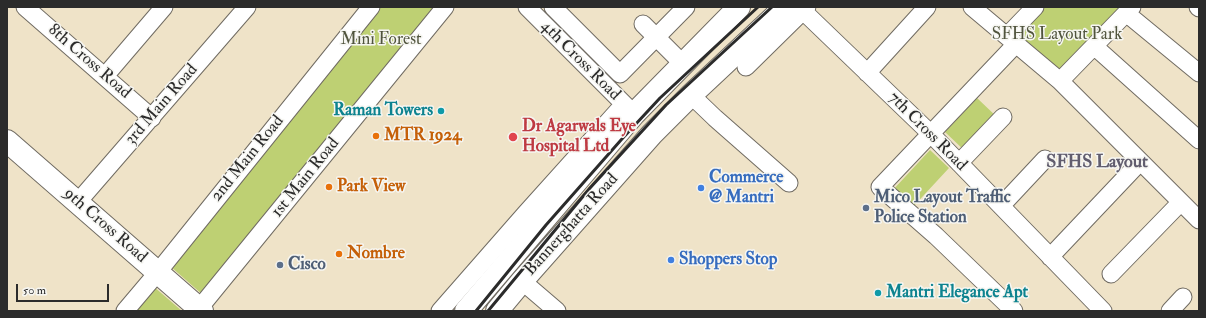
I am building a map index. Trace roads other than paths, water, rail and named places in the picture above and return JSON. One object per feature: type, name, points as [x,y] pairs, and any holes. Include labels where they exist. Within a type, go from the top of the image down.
[{"type":"main road","name":"Bannerghatta Road","points":[[466,311],[629,109],[683,64],[739,7]]},
{"type":"main road","name":"Bannerghatta Road","points":[[498,311],[522,281],[649,138],[691,95],[799,8]]},
{"type":"main road","name":"9th Cross Road","points":[[7,141],[77,203],[154,276]]},
{"type":"main road","name":"9th Cross Road","points":[[7,154],[196,310]]},
{"type":"street","name":"8th Cross Road","points":[[25,7],[152,118]]},
{"type":"street","name":"3rd Main Road","points":[[77,203],[247,7]]},
{"type":"street","name":"2nd Main Road","points":[[125,311],[371,7]]},
{"type":"street","name":"1st Main Road","points":[[196,310],[445,7]]},
{"type":"street","name":"4th Cross Road","points":[[527,7],[629,109]]},
{"type":"street","points":[[553,7],[620,74],[686,7]]},
{"type":"street","points":[[867,73],[927,7]]},
{"type":"street","points":[[972,7],[1060,82],[1199,220]]},
{"type":"street","points":[[1014,311],[936,236],[880,187],[931,134],[1012,40],[1035,7]]},
{"type":"street","points":[[105,76],[161,8]]},
{"type":"street","points":[[746,67],[799,8]]},
{"type":"street","name":"7th Cross Road","points":[[799,8],[931,134],[1103,311]]},
{"type":"street","points":[[1060,82],[1129,10],[1199,73]]},
{"type":"street","points":[[643,24],[683,64]]},
{"type":"street","points":[[1094,46],[1199,140]]},
{"type":"street","points":[[691,95],[789,183]]},
{"type":"street","points":[[440,311],[525,214],[629,109]]},
{"type":"street","points":[[959,163],[1003,116]]},
{"type":"street","points":[[1001,206],[1045,159]]},
{"type":"street","points":[[1050,257],[1140,162]]},
{"type":"street","points":[[1111,274],[1181,202]]},
{"type":"street","points":[[522,281],[557,311]]},
{"type":"street","points":[[1170,311],[1184,297]]},
{"type":"railway","points":[[476,311],[546,225],[621,140],[660,98],[758,7]]},
{"type":"railway","points":[[488,311],[590,188],[666,105],[772,7]]},
{"type":"place","name":"Raman Towers","points":[[441,111]]},
{"type":"place","name":"MTR 1924","points":[[376,136]]},
{"type":"place","name":"Dr Agarwals Eye Hospital Ltd","points":[[513,137]]},
{"type":"place","name":"Park View","points":[[329,187]]},
{"type":"place","name":"Commerce @ Mantri","points":[[701,188]]},
{"type":"place","name":"Mico Layout Traffic Police Station","points":[[866,208]]},
{"type":"place","name":"Nombre","points":[[339,254]]},
{"type":"place","name":"Shoppers Stop","points":[[671,260]]},
{"type":"place","name":"Cisco","points":[[280,265]]},
{"type":"place","name":"Mantri Elegance Apt","points":[[878,293]]},
{"type":"district","name":"SFHS Layout","points":[[1097,163]]},
{"type":"park label","name":"SFHS Layout Park","points":[[1057,35]]},
{"type":"park label","name":"Mini Forest","points":[[381,40]]}]
